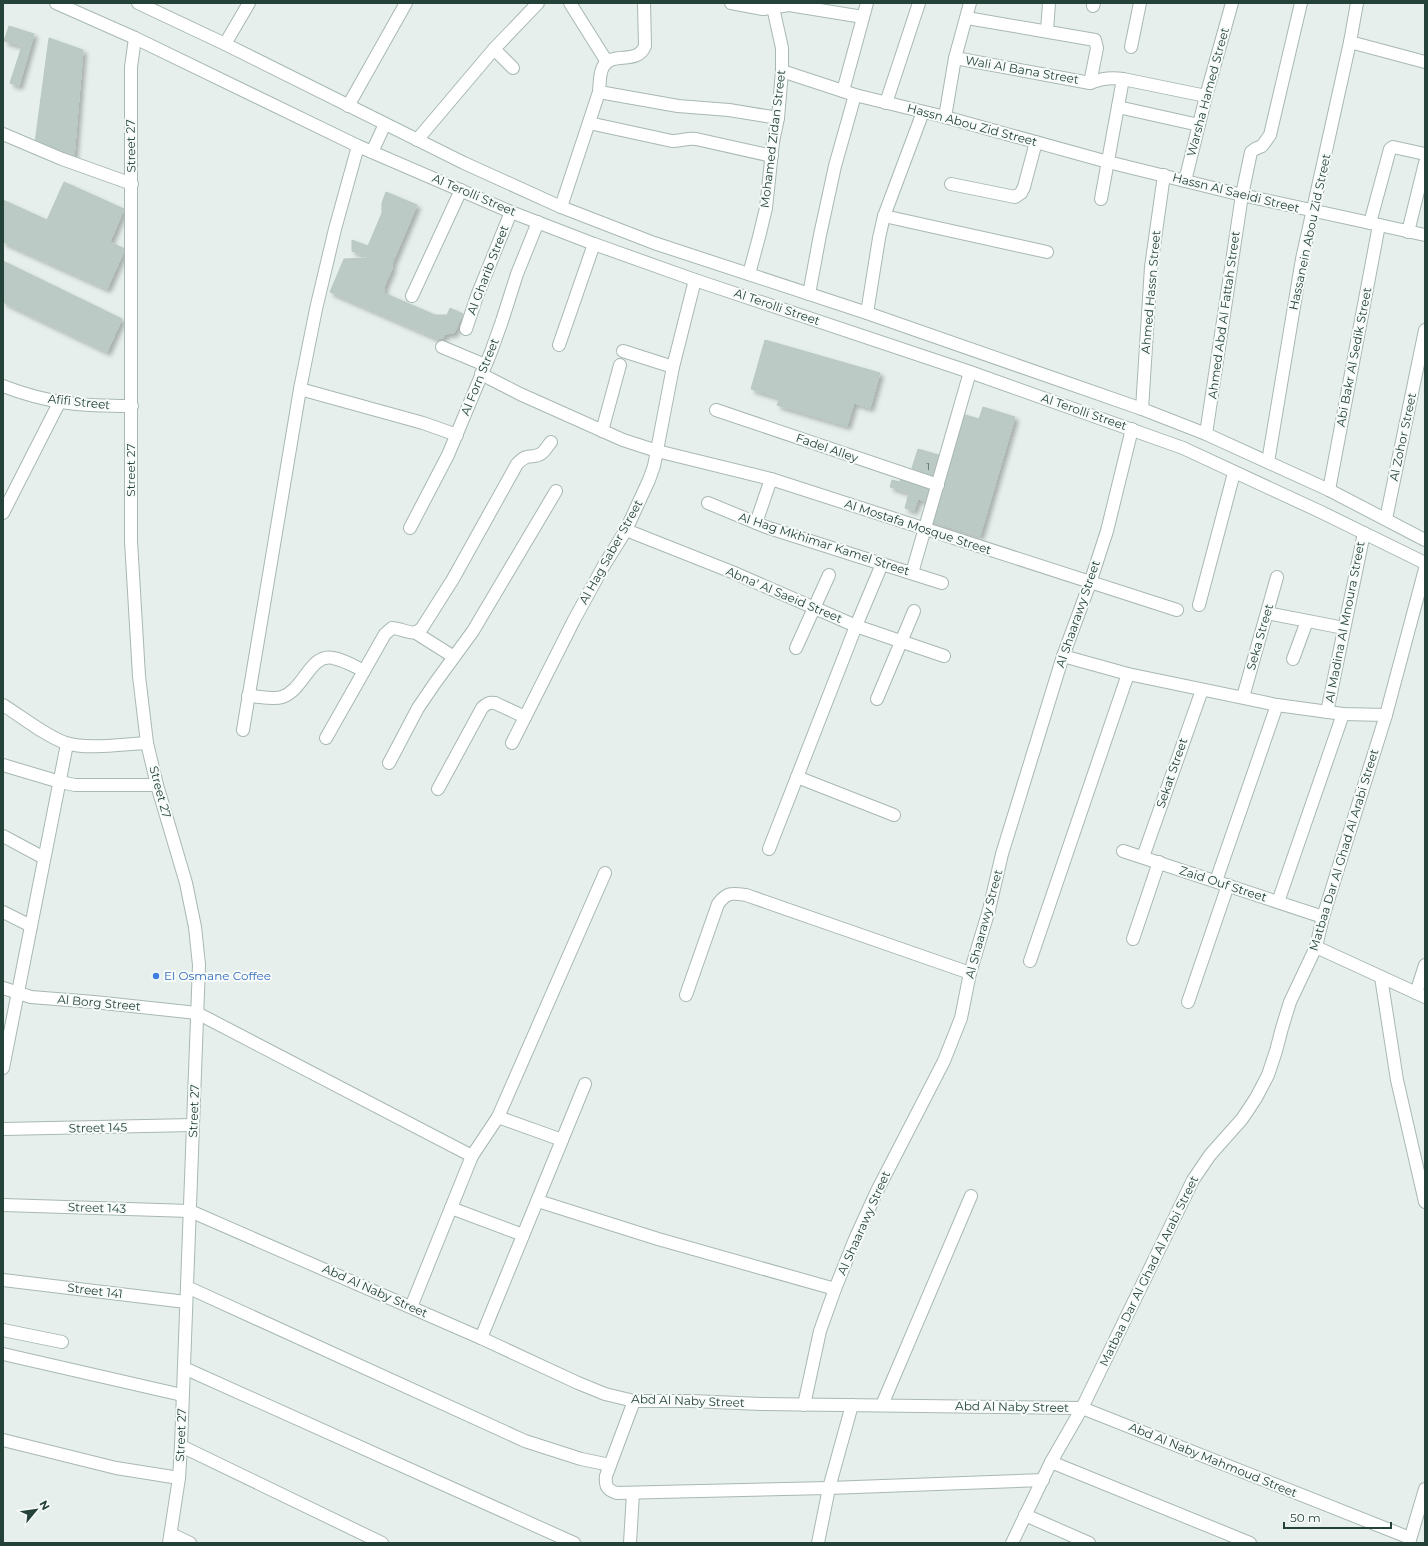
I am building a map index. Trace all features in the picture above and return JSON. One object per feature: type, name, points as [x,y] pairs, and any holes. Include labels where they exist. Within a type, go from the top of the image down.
[{"type":"street","name":"Al Terolli Street","points":[[56,3],[135,38],[358,146],[511,212],[594,244],[695,280],[970,372],[1183,448],[1278,491],[1425,563]]},
{"type":"street","points":[[225,44],[248,3]]},
{"type":"street","points":[[348,106],[406,3]]},
{"type":"street","points":[[417,140],[494,49],[538,3]]},
{"type":"street","points":[[561,207],[599,92],[601,72],[607,62],[613,59],[632,58],[643,51],[645,46],[644,3]]},
{"type":"street","points":[[731,3],[763,8],[772,5],[789,5],[863,17]]},
{"type":"street","points":[[843,91],[867,3]]},
{"type":"street","points":[[886,103],[919,3]]},
{"type":"street","points":[[946,117],[955,58],[970,3]]},
{"type":"street","points":[[1047,31],[1049,3]]},
{"type":"street","points":[[1131,47],[1140,3]]},
{"type":"street","name":"Warsha Hamed Street","points":[[1185,180],[1206,96],[1232,3]]},
{"type":"street","name":"Ahmed Abd Al Fattah Street","points":[[1206,434],[1242,195],[1251,152],[1262,146],[1270,135],[1301,3]]},
{"type":"street","name":"Hassanein Abou Zid Street","points":[[1268,462],[1302,259],[1350,42],[1357,3]]},
{"type":"street","points":[[572,4],[607,62]]},
{"type":"street","name":"Al Terolli Street","points":[[142,5],[225,44],[512,186],[561,207],[654,243],[867,313],[1142,409],[1206,434],[1329,490],[1425,540]]},
{"type":"street","name":"Mohamed Zidan Street","points":[[749,274],[760,237],[766,208],[778,118],[782,71],[782,48],[772,5]]},
{"type":"street","points":[[967,18],[1092,38],[1095,40],[1097,48],[1090,83]]},
{"type":"street","name":"Street 27","points":[[135,38],[131,67],[131,473],[132,548],[139,668],[147,743],[157,785],[186,883],[195,927],[199,965],[181,1446],[179,1478],[170,1539]]},
{"type":"street","points":[[1350,42],[1425,62]]},
{"type":"street","points":[[494,49],[513,68]]},
{"type":"street","name":"Wali Al Bana Street","points":[[955,58],[1090,83],[1112,77],[1206,96]]},
{"type":"street","name":"Hassn Abou Zid Street","points":[[782,71],[855,95],[946,117],[1108,162],[1164,175]]},
{"type":"street","points":[[1101,199],[1123,79]]},
{"type":"street","points":[[599,92],[678,106],[729,110],[778,118]]},
{"type":"street","points":[[809,294],[835,166],[855,95]]},
{"type":"street","points":[[1118,107],[1199,125]]},
{"type":"street","points":[[867,313],[884,216],[923,112]]},
{"type":"street","points":[[589,123],[672,142],[680,141],[686,138],[696,139],[772,156]]},
{"type":"street","points":[[372,152],[385,124]]},
{"type":"street","points":[[3,134],[62,159],[132,184]]},
{"type":"street","points":[[951,184],[1015,197],[1021,193],[1024,187],[1036,142]]},
{"type":"street","points":[[243,730],[300,389],[329,251],[358,146]]},
{"type":"street","name":"Abi Bakr Al Sedik Street","points":[[1329,490],[1374,224],[1390,148],[1393,147],[1425,154]]},
{"type":"street","points":[[1408,232],[1425,163]]},
{"type":"street","name":"Hassn Al Saeidi Street","points":[[1164,175],[1242,195],[1425,235]]},
{"type":"street","name":"Ahmed Hassn Street","points":[[1142,409],[1151,267],[1164,175]]},
{"type":"street","points":[[412,296],[461,190]]},
{"type":"street","name":"Al Gharib Street","points":[[466,329],[470,315],[511,212]]},
{"type":"street","points":[[884,216],[1047,252]]},
{"type":"street","name":"Al Forn Street","points":[[410,528],[441,470],[457,434],[502,321],[517,274],[538,222]]},
{"type":"street","points":[[559,345],[594,244]]},
{"type":"street","name":"Al Hag Saber Street","points":[[512,743],[574,620],[603,567],[626,530],[649,480],[657,451],[673,367],[695,280]]},
{"type":"street","name":"Al Zohor Street","points":[[1386,519],[1425,330]]},
{"type":"street","name":"Al Mostafa Mosque Street","points":[[442,347],[483,369],[520,394],[623,440],[657,451],[771,479],[1177,610]]},
{"type":"street","points":[[623,350],[673,367]]},
{"type":"street","points":[[602,431],[620,365]]},
{"type":"street","points":[[912,573],[970,372]]},
{"type":"street","name":"Afifi Street","points":[[3,386],[25,395],[59,403],[93,406],[132,406]]},
{"type":"street","points":[[300,389],[423,423],[457,434]]},
{"type":"street","points":[[3,513],[59,403]]},
{"type":"street","name":"Fadel Alley","points":[[716,410],[938,485]]},
{"type":"street","name":"Al Shaarawy Street","points":[[804,1405],[820,1330],[855,1239],[877,1191],[944,1061],[961,1018],[970,973],[989,910],[1002,854],[1063,656],[1090,583],[1107,531],[1132,429]]},
{"type":"street","points":[[416,633],[422,628],[452,579],[517,464],[522,458],[528,455],[535,456],[543,452],[551,442]]},
{"type":"street","points":[[1199,605],[1234,472]]},
{"type":"street","points":[[756,523],[771,479]]},
{"type":"street","points":[[389,763],[418,708],[473,631],[556,491]]},
{"type":"street","name":"Al Hag Mkhimar Kamel Street","points":[[708,503],[756,523],[942,583]]},
{"type":"street","name":"Abna' Al Saeid Street","points":[[626,530],[732,572],[856,626],[944,656]]},
{"type":"street","name":"Al Madina Al Mnoura Street","points":[[1327,712],[1364,533]]},
{"type":"street","points":[[769,848],[856,626],[882,564]]},
{"type":"street","name":"Matbaa Dar Al Ghad Al Arabi Street","points":[[1012,1543],[1051,1462],[1082,1408],[1193,1180],[1201,1167],[1242,1119],[1256,1098],[1268,1075],[1290,1002],[1316,947],[1323,917],[1386,716],[1425,569]]},
{"type":"street","points":[[796,648],[829,574]]},
{"type":"street","name":"Seka Street","points":[[1243,697],[1277,577]]},
{"type":"street","points":[[877,699],[914,611]]},
{"type":"street","points":[[1267,613],[1344,628]]},
{"type":"street","points":[[1294,659],[1307,621]]},
{"type":"street","points":[[326,738],[388,630],[396,628],[416,633],[454,657]]},
{"type":"street","points":[[1063,656],[1128,674],[1277,705],[1343,714],[1386,716]]},
{"type":"street","points":[[248,696],[280,697],[288,694],[297,688],[314,663],[322,658],[331,657],[364,671]]},
{"type":"street","points":[[1030,961],[1128,674]]},
{"type":"street","name":"Sekat Street","points":[[1143,857],[1202,690]]},
{"type":"street","points":[[438,789],[485,704],[495,704],[525,717]]},
{"type":"street","points":[[3,705],[54,738],[67,744],[89,746],[147,743]]},
{"type":"street","points":[[1216,881],[1277,705]]},
{"type":"street","points":[[1278,902],[1343,714]]},
{"type":"street","points":[[3,1066],[67,744]]},
{"type":"street","points":[[3,765],[75,785],[157,785]]},
{"type":"street","points":[[797,777],[894,815]]},
{"type":"street","points":[[3,836],[44,858]]},
{"type":"street","name":"Zaid Ouf Street","points":[[1123,850],[1323,917]]},
{"type":"street","points":[[1133,939],[1159,862]]},
{"type":"street","points":[[411,1307],[472,1156],[498,1117],[605,873]]},
{"type":"street","points":[[1188,1002],[1228,885]]},
{"type":"street","points":[[686,995],[718,904],[724,896],[734,893],[753,898],[970,973]]},
{"type":"street","points":[[3,912],[31,926]]},
{"type":"street","points":[[1316,947],[1420,995],[1425,965]]},
{"type":"street","points":[[1381,977],[1397,1080],[1425,1202]]},
{"type":"street","name":"Al Borg Street","points":[[3,988],[31,997],[197,1013]]},
{"type":"street","points":[[197,1013],[472,1156]]},
{"type":"street","points":[[481,1338],[585,1084]]},
{"type":"street","points":[[498,1117],[562,1140]]},
{"type":"street","name":"Street 145","points":[[3,1130],[193,1125]]},
{"type":"street","points":[[882,1405],[971,1196]]},
{"type":"street","points":[[538,1201],[658,1239],[835,1289]]},
{"type":"street","name":"Street 143","points":[[3,1205],[190,1211]]},
{"type":"street","points":[[451,1208],[523,1235]]},
{"type":"street","name":"Abd Al Naby Street","points":[[190,1211],[481,1338],[578,1383],[605,1394],[634,1401],[691,1400],[804,1405],[1082,1408]]},
{"type":"street","name":"Street 141","points":[[3,1280],[186,1302]]},
{"type":"street","points":[[187,1287],[525,1441],[581,1459],[610,1465]]},
{"type":"street","points":[[3,1330],[62,1342]]},
{"type":"street","points":[[3,1354],[182,1395]]},
{"type":"street","points":[[184,1368],[574,1543]]},
{"type":"street","points":[[634,1401],[606,1476],[605,1484],[609,1491],[617,1493],[829,1488],[1043,1480]]},
{"type":"street","points":[[818,1543],[829,1488],[852,1405]]},
{"type":"street","name":"Abd Al Naby Mahmoud Street","points":[[1082,1408],[1410,1540]]},
{"type":"street","points":[[3,1440],[116,1468],[179,1478]]},
{"type":"street","points":[[181,1446],[382,1543]]},
{"type":"street","points":[[1051,1462],[1250,1543]]},
{"type":"street","points":[[1410,1540],[1422,1512],[1425,1488]]},
{"type":"street","points":[[630,1543],[633,1493]]},
{"type":"street","points":[[1025,1515],[1089,1543]]},
{"type":"street","points":[[170,1539],[190,1543]]},
{"type":"building","points":[[9,26],[34,34],[19,86],[10,83],[22,46],[4,41]]},
{"type":"building","points":[[49,38],[83,50],[74,157],[35,143]]},
{"type":"building","points":[[64,182],[124,209],[110,242],[125,249],[107,289],[3,242],[3,200],[47,220]]},
{"type":"building","points":[[386,192],[417,205],[392,264],[392,269],[384,287],[384,293],[435,315],[447,315],[450,308],[463,314],[454,333],[445,334],[443,338],[436,338],[330,292],[344,259],[370,258],[352,251],[352,240],[368,246],[382,213],[382,203]]},
{"type":"building","points":[[3,261],[122,319],[107,352],[3,302]]},
{"type":"building","points":[[765,340],[880,373],[870,408],[854,403],[847,426],[777,405],[780,398],[751,389]]},
{"type":"building","points":[[983,407],[1015,417],[980,536],[923,519],[928,502],[918,499],[914,511],[905,508],[909,493],[890,487],[892,480],[900,482],[902,473],[935,483],[936,477],[912,468],[918,449],[942,456],[955,412],[979,419]]},
{"type":"place","name":"El Osmane Coffee","points":[[156,976]]}]
